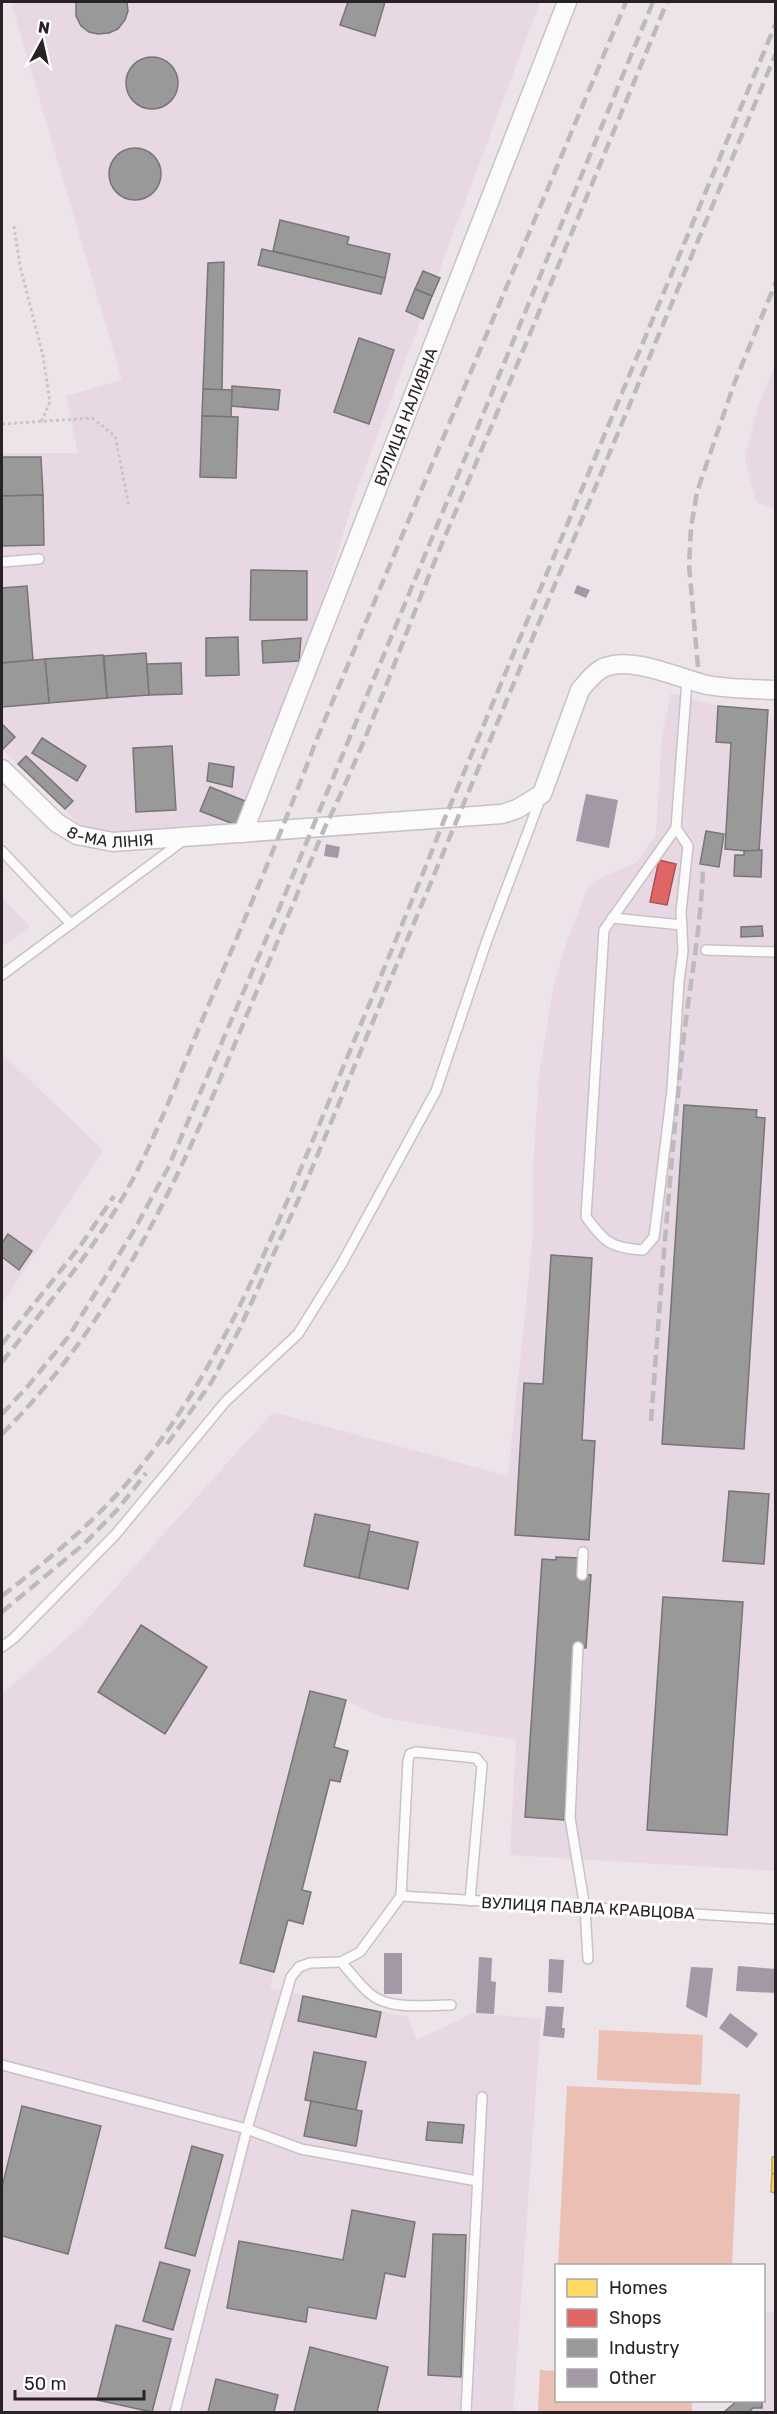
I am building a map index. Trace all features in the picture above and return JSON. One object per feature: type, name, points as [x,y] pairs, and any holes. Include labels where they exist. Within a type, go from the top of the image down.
[{"type":"street","name":"ВУЛИЦЯ НАЛИВНА","points":[[243,833],[567,2]]},
{"type":"street","points":[[542,794],[580,690],[603,668],[616,665],[653,669],[687,680],[732,688],[776,690]]},
{"type":"street","name":"8-МА ЛІНІЯ","points":[[2,769],[57,823],[77,835],[113,842],[502,814],[531,803],[542,794]]},
{"type":"lane","points":[[2,562],[39,560]]},
{"type":"lane","points":[[676,828],[688,846],[681,912],[683,951],[672,1090],[654,1237],[643,1250],[620,1249],[604,1240],[586,1217],[604,930],[676,828],[687,680]]},
{"type":"lane","points":[[2,1647],[14,1638],[116,1534],[226,1401],[298,1334],[341,1265],[436,1091],[487,940],[542,794]]},
{"type":"lane","points":[[2,975],[189,837]]},
{"type":"lane","points":[[2,851],[71,924]]},
{"type":"lane","points":[[612,918],[682,925]]},
{"type":"lane","points":[[706,950],[776,952]]},
{"type":"lane","points":[[582,1575],[583,1552]]},
{"type":"lane","points":[[578,1647],[570,1818],[585,1908],[588,1959]]},
{"type":"lane","points":[[175,2412],[247,2129],[291,1977],[299,1967],[310,1963],[340,1962],[360,1952],[402,1896],[410,1754],[416,1752],[476,1758],[482,1765],[470,1901]]},
{"type":"lane","name":"ВУЛИЦЯ ПАВЛА КРАВЦОВА","points":[[402,1896],[776,1919]]},
{"type":"lane","points":[[340,1962],[369,1993],[384,2001],[396,2004],[451,2005]]},
{"type":"lane","points":[[2,2066],[247,2129],[301,2149],[477,2181]]},
{"type":"lane","points":[[466,2412],[482,2097]]},
{"type":"path","points":[[15,226],[20,266],[43,356],[51,402],[41,422]]},
{"type":"path","points":[[2,424],[92,418],[115,436],[129,507]]},
{"type":"shaded area","points":[[11,2],[540,2],[355,495],[303,665],[240,826],[91,836],[2,749],[2,453],[78,453],[66,396],[122,380]]},
{"type":"shaded area","points":[[775,365],[775,509],[756,502],[745,458],[757,410]]},
{"type":"shaded area","points":[[671,693],[718,706],[768,710],[768,719],[776,720],[775,1871],[510,1855],[516,1740],[381,1717],[346,1701],[270,1988],[408,2017],[417,2040],[473,2013],[541,2019],[513,2412],[2,2412],[2,1694],[82,1625],[273,1412],[508,1476],[533,1236],[533,1167],[539,1077],[553,988],[564,950],[587,890],[597,880],[637,862],[656,834],[662,737]]},
{"type":"shaded area","points":[[2,898],[30,927],[2,947]]},
{"type":"shaded area","points":[[2,1054],[103,1150],[2,1304]]},
{"type":"shaded area","points":[[599,2030],[703,2035],[701,2085],[597,2080]]},
{"type":"shaded area","points":[[567,2086],[740,2094],[732,2264],[558,2264]]},
{"type":"shaded area","points":[[765,2312],[775,2312],[775,2412],[724,2412],[737,2402],[765,2402]]},
{"type":"shaded area","points":[[540,2370],[555,2371],[555,2402],[692,2402],[692,2412],[538,2412]]},
{"type":"building: Homes","points":[[772,2157],[776,2157],[776,2174],[772,2174]]},
{"type":"building: Homes","points":[[772,2174],[776,2174],[776,2193],[771,2192]]},
{"type":"building: Shops","points":[[659,860],[676,864],[667,905],[650,902]]},
{"type":"building: Industry","points":[[76,2],[127,2],[128,11],[118,29],[98,34],[89,32],[81,26],[76,16]]},
{"type":"building: Industry","points":[[348,2],[385,2],[375,36],[340,25]]},
{"type":"building: Industry","points":[[147,57],[157,57],[171,64],[178,83],[171,102],[157,109],[147,109],[137,105],[130,98],[126,88],[126,78],[130,68],[137,61]]},
{"type":"building: Industry","points":[[130,148],[140,148],[154,155],[161,174],[154,193],[140,200],[130,200],[120,196],[113,189],[109,179],[109,169],[113,159],[120,152]]},
{"type":"building: Industry","points":[[280,220],[349,237],[347,244],[390,254],[385,278],[273,251]]},
{"type":"building: Industry","points":[[262,249],[385,278],[381,294],[258,265]]},
{"type":"building: Industry","points":[[224,262],[222,390],[203,389],[208,263]]},
{"type":"building: Industry","points":[[423,271],[440,278],[432,296],[415,289]]},
{"type":"building: Industry","points":[[415,289],[432,296],[423,319],[406,311]]},
{"type":"building: Industry","points":[[359,338],[394,350],[369,424],[334,412]]},
{"type":"building: Industry","points":[[232,386],[280,390],[278,410],[231,406]]},
{"type":"building: Industry","points":[[203,389],[232,390],[231,417],[202,416]]},
{"type":"building: Industry","points":[[202,416],[238,417],[236,478],[200,477]]},
{"type":"building: Industry","points":[[2,457],[41,457],[43,495],[2,496]]},
{"type":"building: Industry","points":[[43,495],[44,545],[2,546],[2,496]]},
{"type":"building: Industry","points":[[251,570],[307,571],[307,620],[250,620]]},
{"type":"building: Industry","points":[[27,586],[33,660],[2,663],[2,588]]},
{"type":"building: Industry","points":[[238,637],[239,675],[206,676],[206,638]]},
{"type":"building: Industry","points":[[301,638],[299,661],[263,663],[262,641]]},
{"type":"building: Industry","points":[[146,653],[149,695],[107,698],[104,656]]},
{"type":"building: Industry","points":[[103,655],[107,698],[49,703],[45,659]]},
{"type":"building: Industry","points":[[45,659],[49,703],[2,707],[2,663]]},
{"type":"building: Industry","points":[[181,663],[182,694],[149,695],[147,664]]},
{"type":"building: Industry","points":[[718,706],[768,710],[759,852],[725,849],[731,743],[716,742]]},
{"type":"building: Industry","points":[[2,724],[15,737],[2,750]]},
{"type":"building: Industry","points":[[42,738],[86,766],[77,781],[32,753]]},
{"type":"building: Industry","points":[[172,746],[176,810],[136,812],[133,748]]},
{"type":"building: Industry","points":[[26,756],[73,801],[65,809],[18,764]]},
{"type":"building: Industry","points":[[209,763],[234,767],[232,787],[207,781]]},
{"type":"building: Industry","points":[[210,787],[245,801],[236,825],[200,811]]},
{"type":"building: Industry","points":[[706,831],[724,834],[719,867],[700,864]]},
{"type":"building: Industry","points":[[762,850],[761,877],[734,876],[735,855],[744,855],[744,851]]},
{"type":"building: Industry","points":[[762,926],[763,936],[741,937],[741,927]]},
{"type":"building: Industry","points":[[684,1105],[757,1110],[756,1117],[765,1118],[744,1449],[662,1444]]},
{"type":"building: Industry","points":[[8,1234],[32,1251],[19,1270],[2,1257],[2,1243]]},
{"type":"building: Industry","points":[[551,1255],[592,1258],[582,1440],[595,1441],[589,1540],[515,1535],[524,1383],[543,1384]]},
{"type":"building: Industry","points":[[729,1491],[769,1494],[764,1564],[723,1561]]},
{"type":"building: Industry","points":[[315,1514],[370,1525],[359,1578],[304,1566]]},
{"type":"building: Industry","points":[[369,1531],[418,1542],[408,1589],[359,1578]]},
{"type":"building: Industry","points":[[556,1557],[580,1558],[579,1574],[591,1575],[586,1648],[576,1647],[564,1820],[525,1817],[542,1559],[556,1560]]},
{"type":"building: Industry","points":[[663,1597],[743,1602],[727,1835],[647,1830]]},
{"type":"building: Industry","points":[[141,1625],[207,1667],[165,1734],[98,1692]]},
{"type":"building: Industry","points":[[310,1691],[346,1700],[334,1747],[348,1751],[340,1782],[330,1780],[302,1890],[311,1892],[303,1924],[288,1920],[274,1972],[240,1963]]},
{"type":"building: Industry","points":[[303,1996],[381,2012],[376,2037],[298,2021]]},
{"type":"building: Industry","points":[[314,2052],[366,2062],[356,2110],[305,2100]]},
{"type":"building: Industry","points":[[311,2101],[362,2111],[356,2146],[304,2136]]},
{"type":"building: Industry","points":[[22,2106],[101,2126],[68,2254],[2,2236],[2,2187]]},
{"type":"building: Industry","points":[[428,2122],[464,2125],[462,2143],[426,2140]]},
{"type":"building: Industry","points":[[192,2146],[223,2155],[195,2256],[165,2248]]},
{"type":"building: Industry","points":[[352,2210],[415,2222],[405,2277],[385,2273],[376,2319],[308,2307],[306,2322],[227,2308],[239,2241],[343,2260]]},
{"type":"building: Industry","points":[[433,2234],[466,2235],[461,2377],[428,2375]]},
{"type":"building: Industry","points":[[160,2262],[190,2270],[173,2330],[143,2321]]},
{"type":"building: Industry","points":[[116,2325],[171,2339],[152,2412],[97,2400]]},
{"type":"building: Industry","points":[[310,2347],[388,2367],[377,2412],[294,2412]]},
{"type":"building: Industry","points":[[216,2379],[278,2395],[274,2412],[208,2412]]},
{"type":"building: Industry","points":[[736,2402],[762,2402],[762,2408],[753,2408],[749,2412],[724,2412]]},
{"type":"building: Other","points":[[577,585],[590,590],[586,598],[574,593]]},
{"type":"building: Other","points":[[586,794],[618,800],[609,848],[576,841]]},
{"type":"building: Other","points":[[326,844],[340,847],[338,858],[324,856]]},
{"type":"building: Other","points":[[384,1953],[402,1953],[402,1994],[384,1994]]},
{"type":"building: Other","points":[[479,1957],[492,1958],[491,1981],[496,1982],[494,2014],[476,2013]]},
{"type":"building: Other","points":[[549,1959],[564,1960],[562,1993],[548,1992]]},
{"type":"building: Other","points":[[738,1966],[776,1969],[776,1993],[736,1991]]},
{"type":"building: Other","points":[[691,1967],[713,1968],[707,2018],[686,2007]]},
{"type":"building: Other","points":[[546,2006],[564,2007],[562,2028],[565,2028],[564,2038],[543,2036]]},
{"type":"building: Other","points":[[730,2013],[758,2034],[747,2048],[719,2028]]},
{"type":"railway","points":[[2,1362],[99,1236],[125,1194],[149,1146],[626,2]]},
{"type":"railway","points":[[2,1414],[69,1336],[133,1232],[168,1168],[279,909],[653,2]]},
{"type":"railway","points":[[2,1434],[79,1344],[111,1295],[169,1192],[218,1084],[325,827],[358,755],[431,571],[667,2]]},
{"type":"railway","points":[[2,1596],[87,1525],[133,1476],[163,1438],[189,1397],[236,1313],[315,1135],[776,23]]},
{"type":"railway","points":[[167,1444],[211,1383],[239,1330],[305,1185],[776,53]]},
{"type":"railway","points":[[698,667],[689,565],[691,528],[697,492],[734,384],[776,282]]},
{"type":"railway","points":[[651,1421],[677,1108],[700,917],[703,868]]},
{"type":"railway","points":[[2,1344],[81,1245],[114,1196]]},
{"type":"railway","points":[[2,1612],[84,1544],[118,1509],[146,1473]]}]
